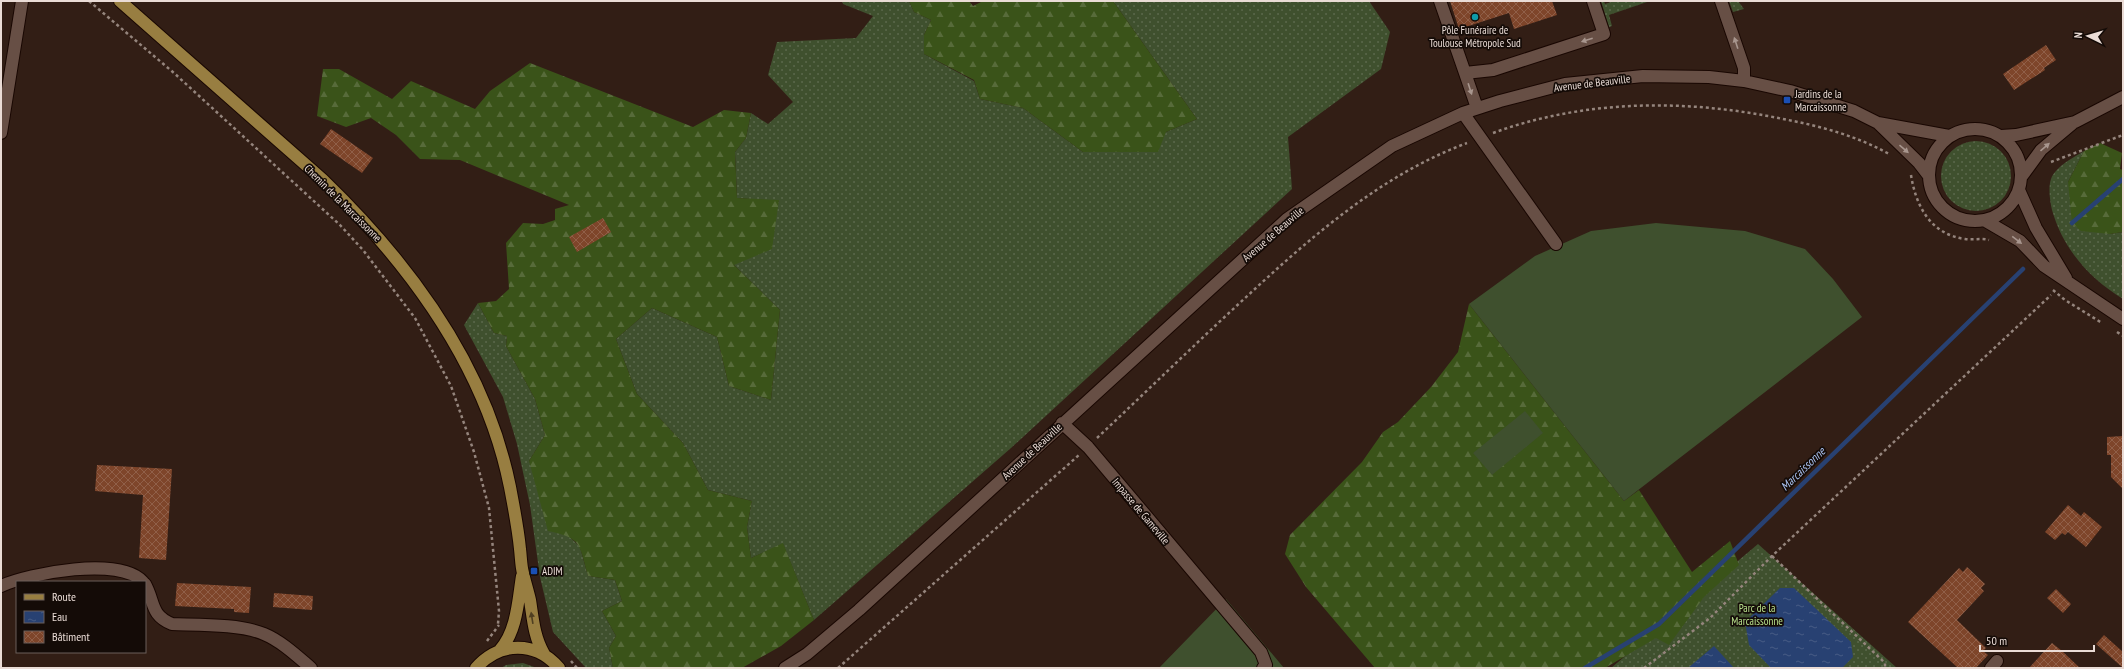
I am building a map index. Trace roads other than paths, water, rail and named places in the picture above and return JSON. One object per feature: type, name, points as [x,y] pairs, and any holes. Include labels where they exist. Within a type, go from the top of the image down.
[{"type":"main road","name":"Chemin de la Marcaissonne","points":[[120,1],[323,180],[371,228],[416,284],[456,348],[492,424],[510,485],[516,516],[522,572],[538,644],[544,654]]},
{"type":"main road","name":"Chemin de la Marcaissonne","points":[[500,650],[506,644],[513,628],[522,572]]},
{"type":"main road","points":[[476,668],[487,657],[500,650],[523,647],[544,654],[559,668]]},
{"type":"street","points":[[1,133],[22,1]]},
{"type":"street","points":[[1440,1],[1477,108]]},
{"type":"street","points":[[1465,73],[1493,70],[1604,34],[1593,1]]},
{"type":"street","points":[[1720,1],[1744,68],[1744,81]]},
{"type":"street","name":"Avenue de Beauville","points":[[785,668],[807,654],[859,610],[1287,219],[1392,146],[1463,113],[1565,84],[1643,76],[1708,76],[1744,81],[1819,100],[1854,111],[1878,123],[1949,136]]},
{"type":"street","points":[[2022,176],[2016,153],[2001,136],[1988,130],[1975,128],[1966,129],[1949,136],[1934,154],[1929,176],[1935,197],[1949,213],[1962,219],[1984,220],[1993,217],[2009,206],[2019,190],[2022,176],[2041,150],[2075,122],[2123,97]]},
{"type":"street","points":[[1463,113],[1556,244]]},
{"type":"street","points":[[2001,136],[2016,135],[2075,122]]},
{"type":"street","name":"Avenue de Beauville","points":[[1878,123],[1919,163],[1929,176]]},
{"type":"street","points":[[2019,190],[2036,228],[2068,281]]},
{"type":"street","points":[[1984,220],[2020,241],[2044,266],[2068,281],[2095,302],[2123,319]]},
{"type":"street","name":"Impasse de Gameville","points":[[1062,423],[1088,447],[1261,652],[1266,665],[1263,668]]},
{"type":"street","points":[[1,586],[10,582],[46,574],[99,568],[123,570],[137,575],[142,581]]},
{"type":"street","points":[[146,588],[156,612],[162,620],[172,624],[247,630],[263,633],[275,640],[311,668]]},
{"type":"water","points":[[1780,588],[1794,588],[1851,642],[1853,657],[1842,668],[1771,668],[1749,645],[1745,622]]},
{"type":"water","points":[[1714,646],[1734,668],[1688,668]]},
{"type":"waterway","name":"Marcaissonne","points":[[2072,223],[2123,179]]},
{"type":"waterway","name":"Marcaissonne","points":[[1585,668],[1659,624],[2023,269]]},
{"type":"place","name":"Pôle Funéraire de Toulouse Métropole Sud","points":[[1475,17]]},
{"type":"place","name":"Jardins de la Marcaissonne","points":[[1787,100]]},
{"type":"place","name":"ADIM","points":[[534,571]]},
{"type":"park label","name":"Parc de la Marcaissonne","points":[[1757,614]]}]
